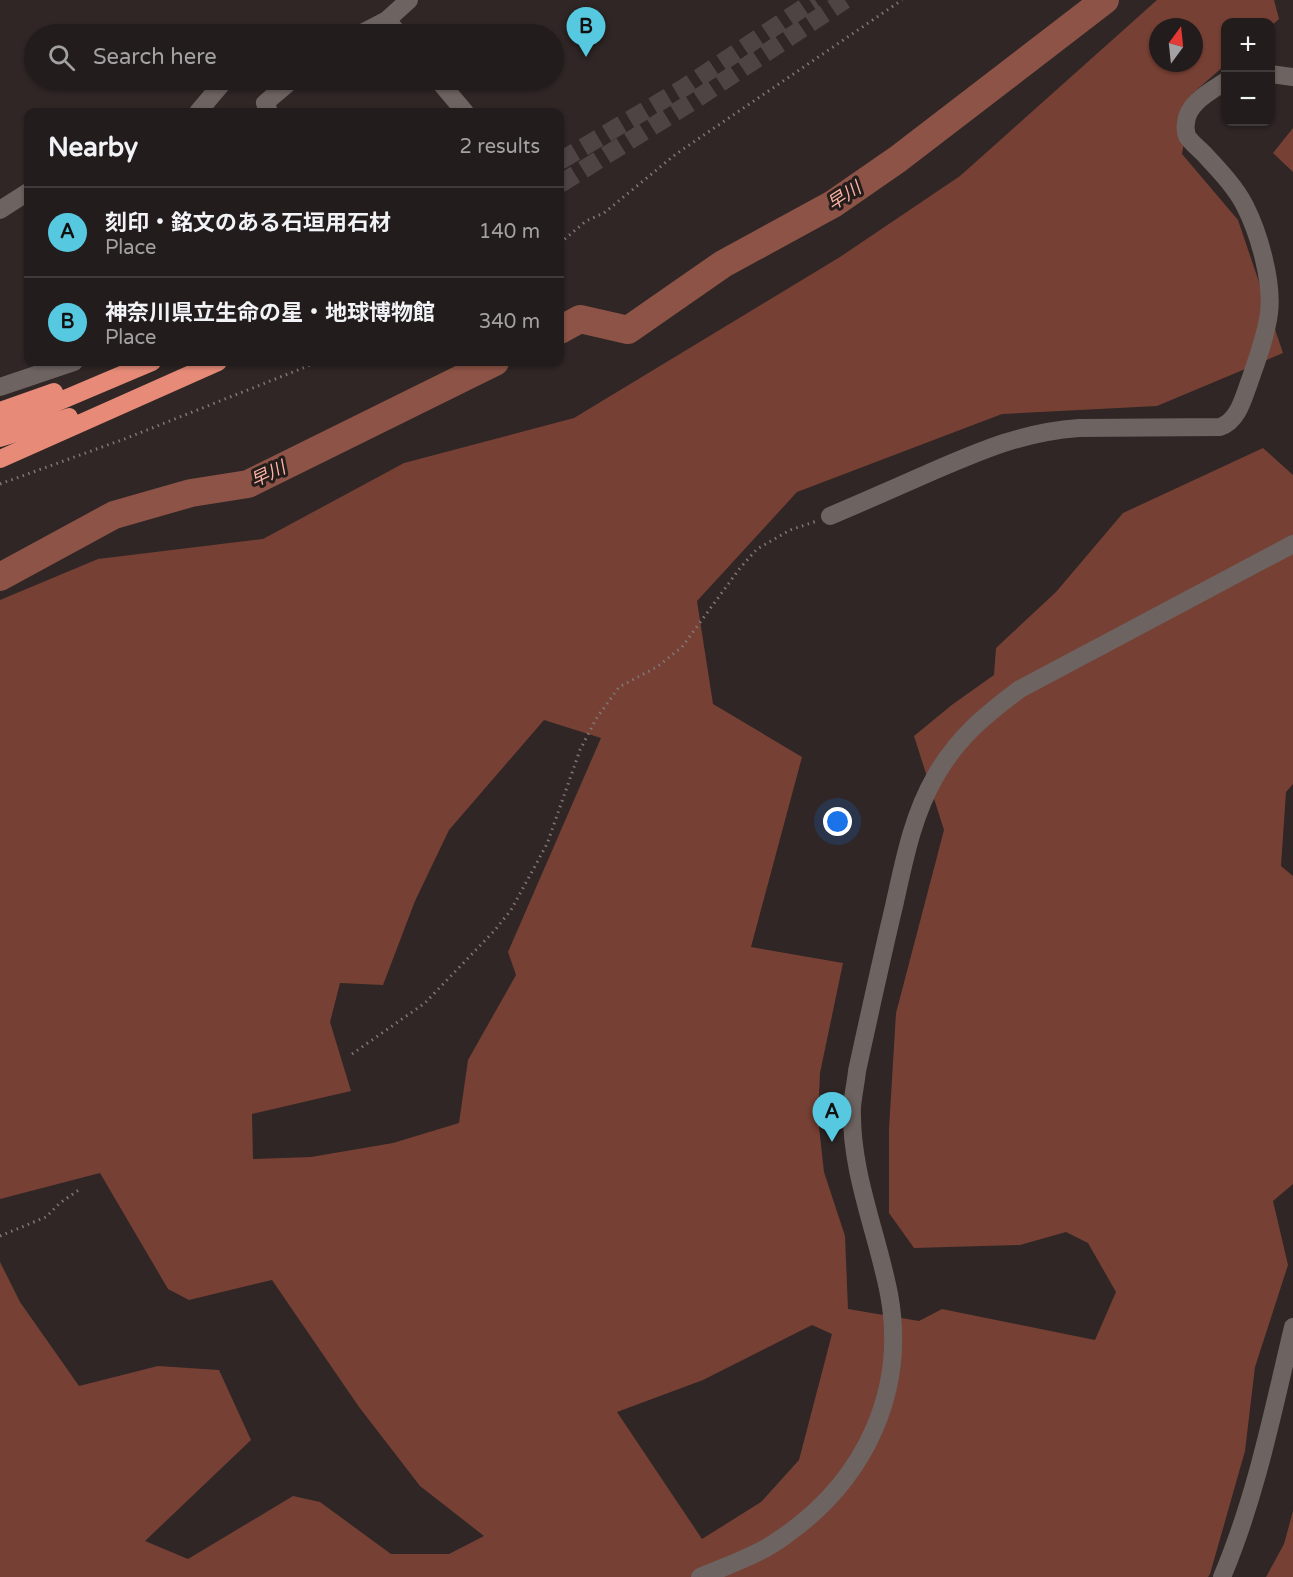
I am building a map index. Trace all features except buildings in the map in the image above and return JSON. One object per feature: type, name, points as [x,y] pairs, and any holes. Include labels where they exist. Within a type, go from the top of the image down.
[{"type":"highway","points":[[0,411],[139,366]]},
{"type":"highway","points":[[0,430],[41,409],[142,366]]},
{"type":"highway","points":[[0,438],[45,426],[206,366]]},
{"type":"highway","points":[[0,459],[208,366]]},
{"type":"street","points":[[379,24],[409,0]]},
{"type":"street","points":[[387,20],[390,24]]},
{"type":"street","points":[[1275,75],[1293,77]]},
{"type":"street","points":[[830,516],[968,456],[1018,437],[1056,429],[1220,427],[1234,419],[1263,338],[1269,311],[1268,283],[1254,224],[1245,205],[1218,169],[1187,136],[1186,123],[1193,105],[1221,85]]},
{"type":"street","points":[[201,108],[217,90]]},
{"type":"street","points":[[267,108],[265,103],[280,90]]},
{"type":"street","points":[[446,90],[462,108]]},
{"type":"street","points":[[0,210],[24,195]]},
{"type":"street","points":[[0,387],[62,366]]},
{"type":"street","points":[[700,1577],[750,1556],[785,1537],[815,1513],[837,1491],[856,1466],[874,1433],[886,1396],[894,1346],[889,1295],[855,1155],[852,1107],[857,1071],[907,847],[921,804],[935,776],[982,717],[1020,689],[1293,544]]},
{"type":"street","points":[[1222,1577],[1246,1512],[1262,1458],[1293,1327]]},
{"type":"path","points":[[564,240],[586,221],[604,213],[676,154],[902,0]]},
{"type":"path","points":[[0,484],[127,438],[308,366]]},
{"type":"path","points":[[351,1054],[425,1003],[511,910],[547,844],[580,750],[596,719],[619,687],[657,667],[682,647],[740,568],[757,549],[790,530],[830,516]]},
{"type":"path","points":[[0,1236],[46,1217],[60,1203],[80,1190]]},
{"type":"shaded area","points":[[1157,0],[1274,0],[1279,19],[1275,22],[1275,18],[1221,18],[1221,69],[1192,94],[1182,154],[1238,220],[1283,353],[1157,406],[1002,414],[797,492],[697,601],[713,704],[802,757],[751,947],[843,963],[820,1073],[818,1118],[824,1172],[845,1236],[848,1309],[919,1321],[942,1309],[1095,1340],[1116,1292],[1088,1243],[1066,1232],[1020,1245],[914,1248],[889,1213],[889,1129],[896,1013],[944,830],[914,736],[994,675],[996,648],[1056,592],[1123,513],[1263,448],[1293,475],[1293,784],[1286,792],[1281,866],[1293,876],[1293,1184],[1273,1201],[1288,1265],[1255,1367],[1245,1451],[1210,1574],[1208,1577],[0,1577],[0,1262],[20,1302],[79,1386],[158,1366],[219,1370],[251,1440],[145,1541],[188,1559],[293,1496],[320,1502],[391,1554],[449,1554],[484,1536],[420,1486],[359,1407],[272,1280],[189,1300],[168,1289],[100,1173],[0,1199],[0,600],[98,559],[263,539],[404,463],[574,418],[840,257],[960,176]],"holes":[[[544,720],[601,738],[508,952],[516,975],[468,1060],[459,1123],[393,1143],[311,1157],[253,1159],[252,1114],[351,1091],[330,1022],[340,983],[383,985],[415,901],[449,830]],[[812,1325],[832,1334],[799,1460],[761,1502],[702,1539],[617,1412],[703,1380]]]},
{"type":"shaded area","points":[[1293,128],[1293,172],[1273,153]]},
{"type":"shaded area","points":[[1293,1511],[1293,1577],[1266,1577],[1284,1544]]},
{"type":"waterway","name":"早川","points":[[564,328],[580,319],[628,330],[723,264],[833,204],[898,159],[1105,0]]},
{"type":"waterway","name":"早川","points":[[0,577],[114,515],[191,493],[248,484],[487,366]]},
{"type":"tunnel","points":[[564,159],[685,87],[815,0]]},
{"type":"tunnel","points":[[564,182],[695,100],[845,0]]},
{"type":"place","name":"神奈川県立生命の星・地球博物館","points":[[586,57]]},
{"type":"place","name":"刻印・銘文のある石垣用石材","points":[[832,1142]]}]
